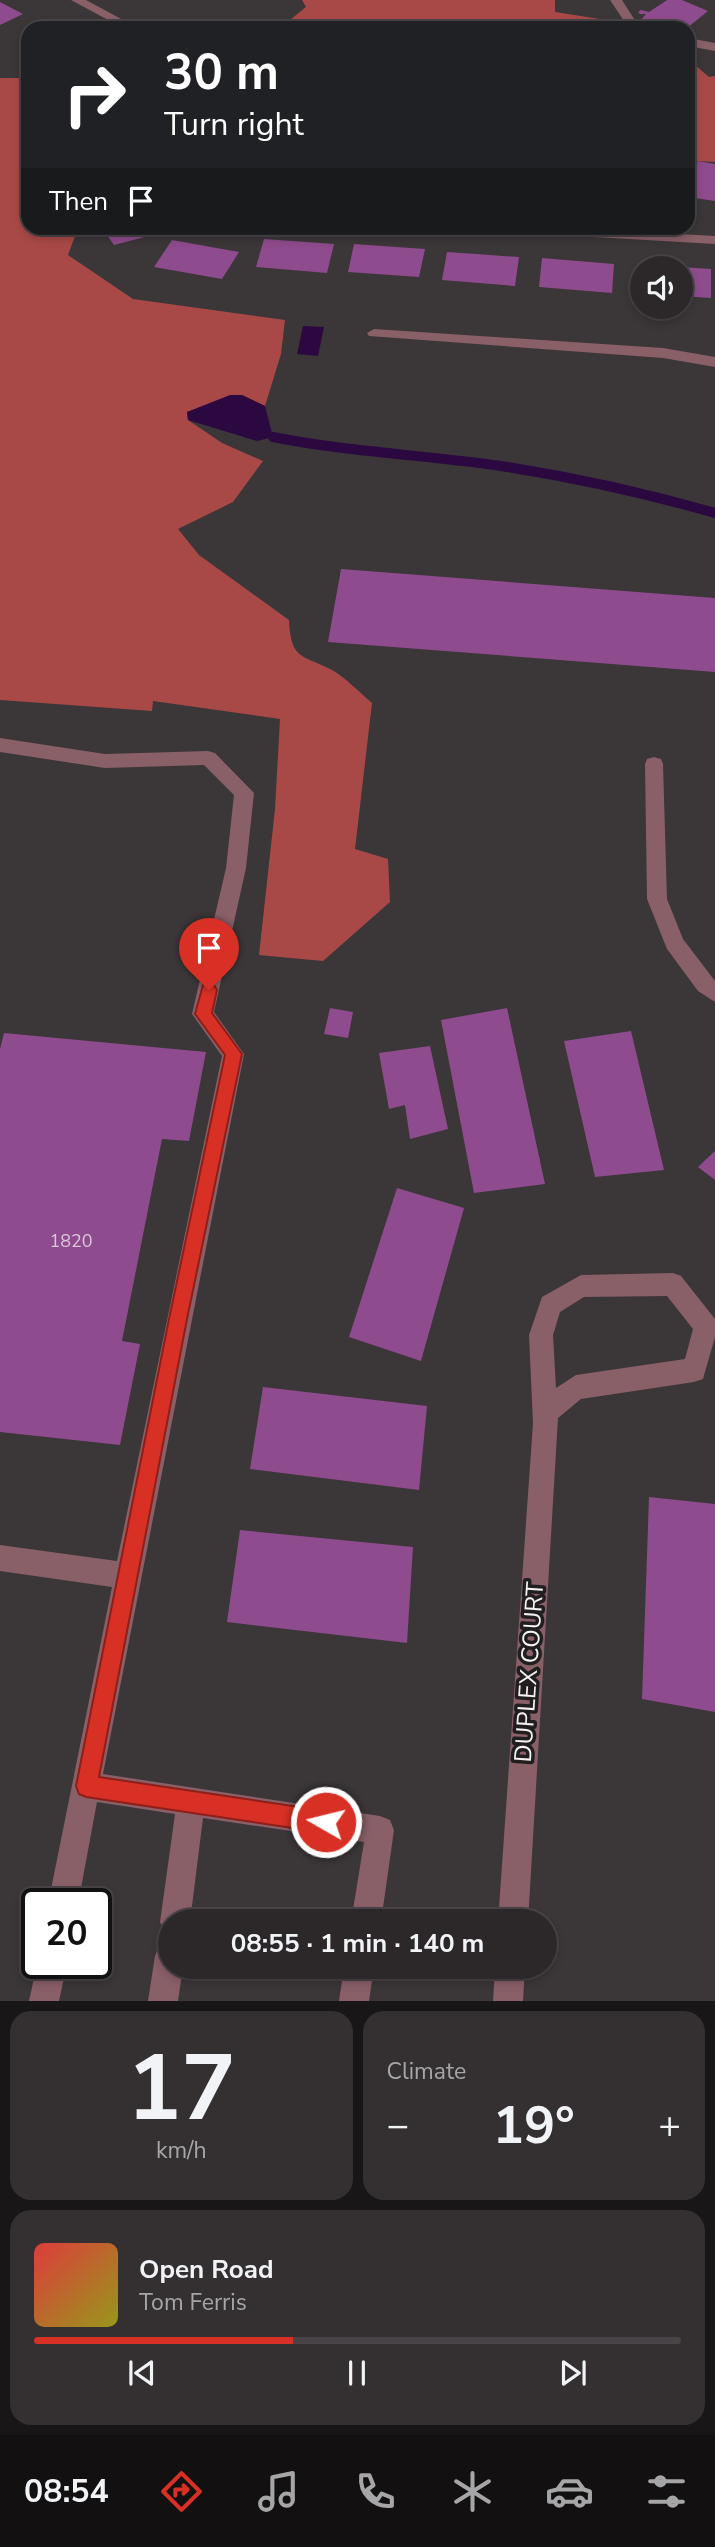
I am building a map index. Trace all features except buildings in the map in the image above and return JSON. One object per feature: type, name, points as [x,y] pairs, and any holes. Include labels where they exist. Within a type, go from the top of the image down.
[{"type":"street","points":[[77,0],[118,21]]},
{"type":"street","points":[[616,0],[630,21]]},
{"type":"street","points":[[695,43],[715,47]]},
{"type":"street","points":[[628,235],[715,240]]},
{"type":"street","points":[[374,333],[663,353],[715,362]]},
{"type":"street","points":[[0,745],[105,761],[208,758],[244,793],[236,868],[203,1014],[233,1054],[66,1888]]},
{"type":"street","points":[[654,764],[657,899],[674,943],[705,985],[715,993]]},
{"type":"street","name":"DUPLEX COURT","points":[[514,1909],[546,1412],[576,1387],[694,1370],[706,1326],[673,1284],[581,1286],[550,1305],[541,1335],[545,1422]]},
{"type":"street","points":[[0,1558],[128,1576]]},
{"type":"street","points":[[86,1786],[380,1830],[368,1909]]},
{"type":"street","points":[[177,1909],[191,1802]]},
{"type":"street","points":[[44,2001],[49,1979]]},
{"type":"street","points":[[163,2001],[166,1979]]},
{"type":"street","points":[[354,2001],[357,1979]]},
{"type":"street","points":[[508,2001],[509,1979]]},
{"type":"shaded area","points":[[302,0],[555,0],[555,12],[613,21],[289,21],[306,7]]},
{"type":"shaded area","points":[[695,65],[709,77],[715,76],[715,162],[695,163]]},
{"type":"shaded area","points":[[0,78],[21,78],[21,235],[75,235],[68,255],[133,299],[285,320],[281,354],[265,406],[242,395],[187,412],[188,420],[222,443],[263,461],[233,502],[178,529],[199,555],[289,620],[292,643],[300,654],[337,673],[372,703],[355,849],[388,859],[390,902],[323,961],[259,955],[275,809],[280,719],[153,701],[152,711],[0,700]]},
{"type":"shaded area","points":[[303,326],[324,327],[318,356],[297,354]]},
{"type":"shaded area","points":[[230,395],[242,395],[265,406],[273,437],[257,441],[188,420],[187,412]]},
{"type":"waterway","points":[[273,437],[528,470],[609,486],[715,513]]},
{"type":"route","points":[[209,990],[203,1014],[233,1054],[86,1786],[326,1822]]}]
